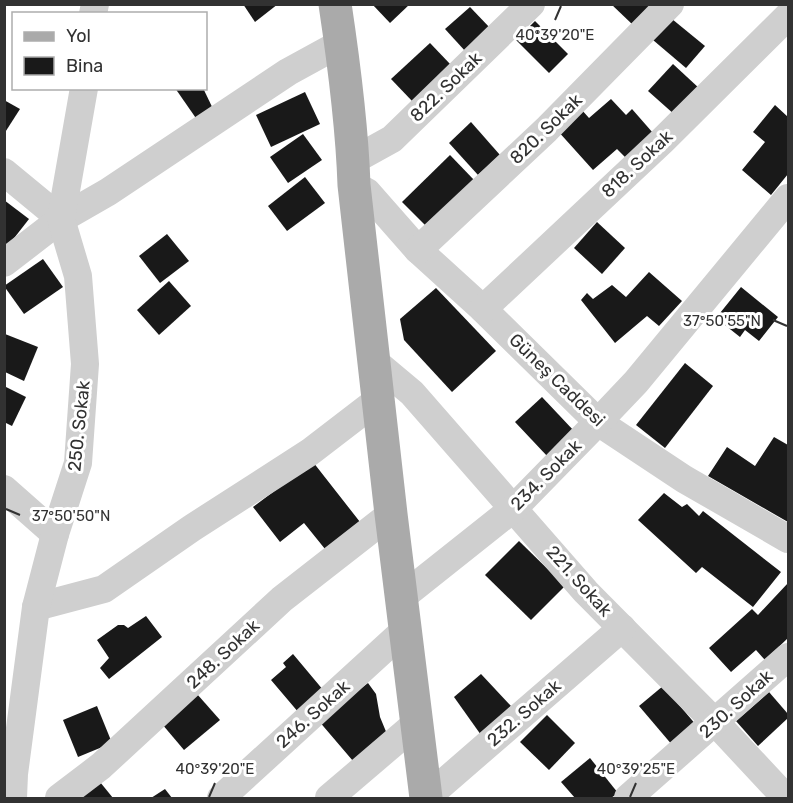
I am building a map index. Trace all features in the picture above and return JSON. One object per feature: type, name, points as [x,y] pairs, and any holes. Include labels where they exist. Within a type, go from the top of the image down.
[{"type":"main road","points":[[335,4],[391,514],[426,798]]},
{"type":"street","name":"822. Sokak","points":[[354,173],[531,4]]},
{"type":"street","name":"820. Sokak","points":[[418,250],[546,130],[670,4]]},
{"type":"street","name":"818. Sokak","points":[[483,309],[662,141],[789,16]]},
{"type":"street","points":[[4,263],[61,219],[108,192],[288,72],[341,44]]},
{"type":"street","name":"250. Sokak","points":[[10,780],[36,607],[55,534],[78,463],[85,364],[78,276],[61,219],[84,90]]},
{"type":"street","points":[[4,172],[61,219]]},
{"type":"street","name":"Güneş Caddesi","points":[[354,173],[367,192],[418,250],[483,309],[598,422],[684,479],[789,539]]},
{"type":"street","name":"234. Sokak","points":[[404,613],[514,508],[636,382],[789,198]]},
{"type":"street","name":"221. Sokak","points":[[375,362],[412,393],[586,592],[716,723],[782,797]]},
{"type":"street","points":[[36,607],[104,589],[192,528],[310,452],[379,399]]},
{"type":"street","points":[[4,489],[55,534]]},
{"type":"street","name":"248. Sokak","points":[[59,798],[101,766],[282,599],[391,514]]},
{"type":"street","name":"246. Sokak","points":[[221,798],[404,613]]},
{"type":"street","name":"232. Sokak","points":[[426,798],[622,628]]},
{"type":"street","name":"230. Sokak","points":[[628,798],[789,657]]},
{"type":"street","points":[[329,798],[418,722]]},
{"type":"building","points":[[243,4],[278,4],[255,22]]},
{"type":"building","points":[[372,4],[410,4],[390,23]]},
{"type":"building","points":[[611,4],[652,4],[633,25]]},
{"type":"building","points":[[470,7],[491,29],[466,52],[445,29]]},
{"type":"building","points":[[672,19],[705,46],[686,68],[653,40]]},
{"type":"building","points":[[535,21],[568,54],[549,73],[516,40]]},
{"type":"building","points":[[430,43],[451,65],[413,102],[391,79]]},
{"type":"building","points":[[673,64],[700,89],[675,115],[648,91]]},
{"type":"building","points":[[176,90],[204,90],[215,113],[200,124]]},
{"type":"building","points":[[305,92],[320,124],[271,147],[256,115]]},
{"type":"building","points":[[611,99],[626,115],[632,109],[653,133],[626,158],[617,149],[593,170],[557,130],[581,109],[589,118]]},
{"type":"building","points":[[4,100],[20,109],[4,134]]},
{"type":"building","points":[[775,105],[788,117],[788,174],[771,195],[742,170],[765,142],[753,132]]},
{"type":"building","points":[[471,122],[500,155],[478,175],[449,143]]},
{"type":"building","points":[[303,134],[322,160],[288,183],[270,157]]},
{"type":"building","points":[[450,155],[475,181],[428,228],[402,202]]},
{"type":"building","points":[[305,177],[325,203],[287,231],[268,206]]},
{"type":"building","points":[[4,200],[29,219],[4,251]]},
{"type":"building","points":[[597,222],[625,248],[602,274],[574,248]]},
{"type":"building","points":[[167,234],[189,261],[160,283],[139,256]]},
{"type":"building","points":[[43,259],[63,287],[24,314],[4,286]]},
{"type":"building","points":[[649,272],[682,301],[659,326],[647,316],[615,343],[581,300],[587,293],[593,299],[612,285],[626,297]]},
{"type":"building","points":[[169,281],[191,306],[159,335],[137,310]]},
{"type":"building","points":[[741,287],[778,317],[759,341],[745,330],[740,337],[716,318]]},
{"type":"building","points":[[436,288],[496,351],[452,392],[404,340],[400,319]]},
{"type":"building","points":[[5,334],[38,347],[24,381],[5,372]]},
{"type":"building","points":[[685,363],[713,386],[665,448],[636,425]]},
{"type":"building","points":[[4,386],[26,397],[12,426],[4,422]]},
{"type":"building","points":[[542,397],[575,432],[548,457],[515,422]]},
{"type":"building","points":[[774,437],[788,445],[788,522],[708,476],[727,447],[755,466]]},
{"type":"building","points":[[313,462],[360,522],[325,549],[304,523],[280,542],[253,507]]},
{"type":"building","points":[[664,493],[682,507],[687,504],[699,516],[703,511],[781,572],[753,607],[702,567],[696,573],[638,520]]},
{"type":"building","points":[[519,541],[565,586],[531,620],[485,575]]},
{"type":"building","points":[[788,583],[788,638],[765,660],[756,650],[731,672],[709,648],[752,609],[758,615]]},
{"type":"building","points":[[146,616],[162,637],[109,679],[100,668],[109,658],[97,640],[118,625],[128,628]]},
{"type":"building","points":[[293,654],[324,691],[299,713],[271,680],[286,667],[283,663]]},
{"type":"building","points":[[481,674],[511,706],[481,735],[454,697]]},
{"type":"building","points":[[368,683],[376,694],[380,717],[387,734],[353,761],[318,720]]},
{"type":"building","points":[[663,686],[697,726],[673,746],[639,706]]},
{"type":"building","points":[[769,692],[788,714],[788,718],[758,746],[736,721]]},
{"type":"building","points":[[197,694],[220,720],[184,750],[162,724]]},
{"type":"building","points":[[97,706],[112,743],[78,757],[63,720]]},
{"type":"building","points":[[547,715],[575,743],[549,770],[520,742]]},
{"type":"building","points":[[590,758],[618,793],[611,798],[575,798],[561,782]]},
{"type":"building","points":[[100,782],[113,798],[79,798]]},
{"type":"building","points":[[165,789],[172,798],[151,798]]}]
